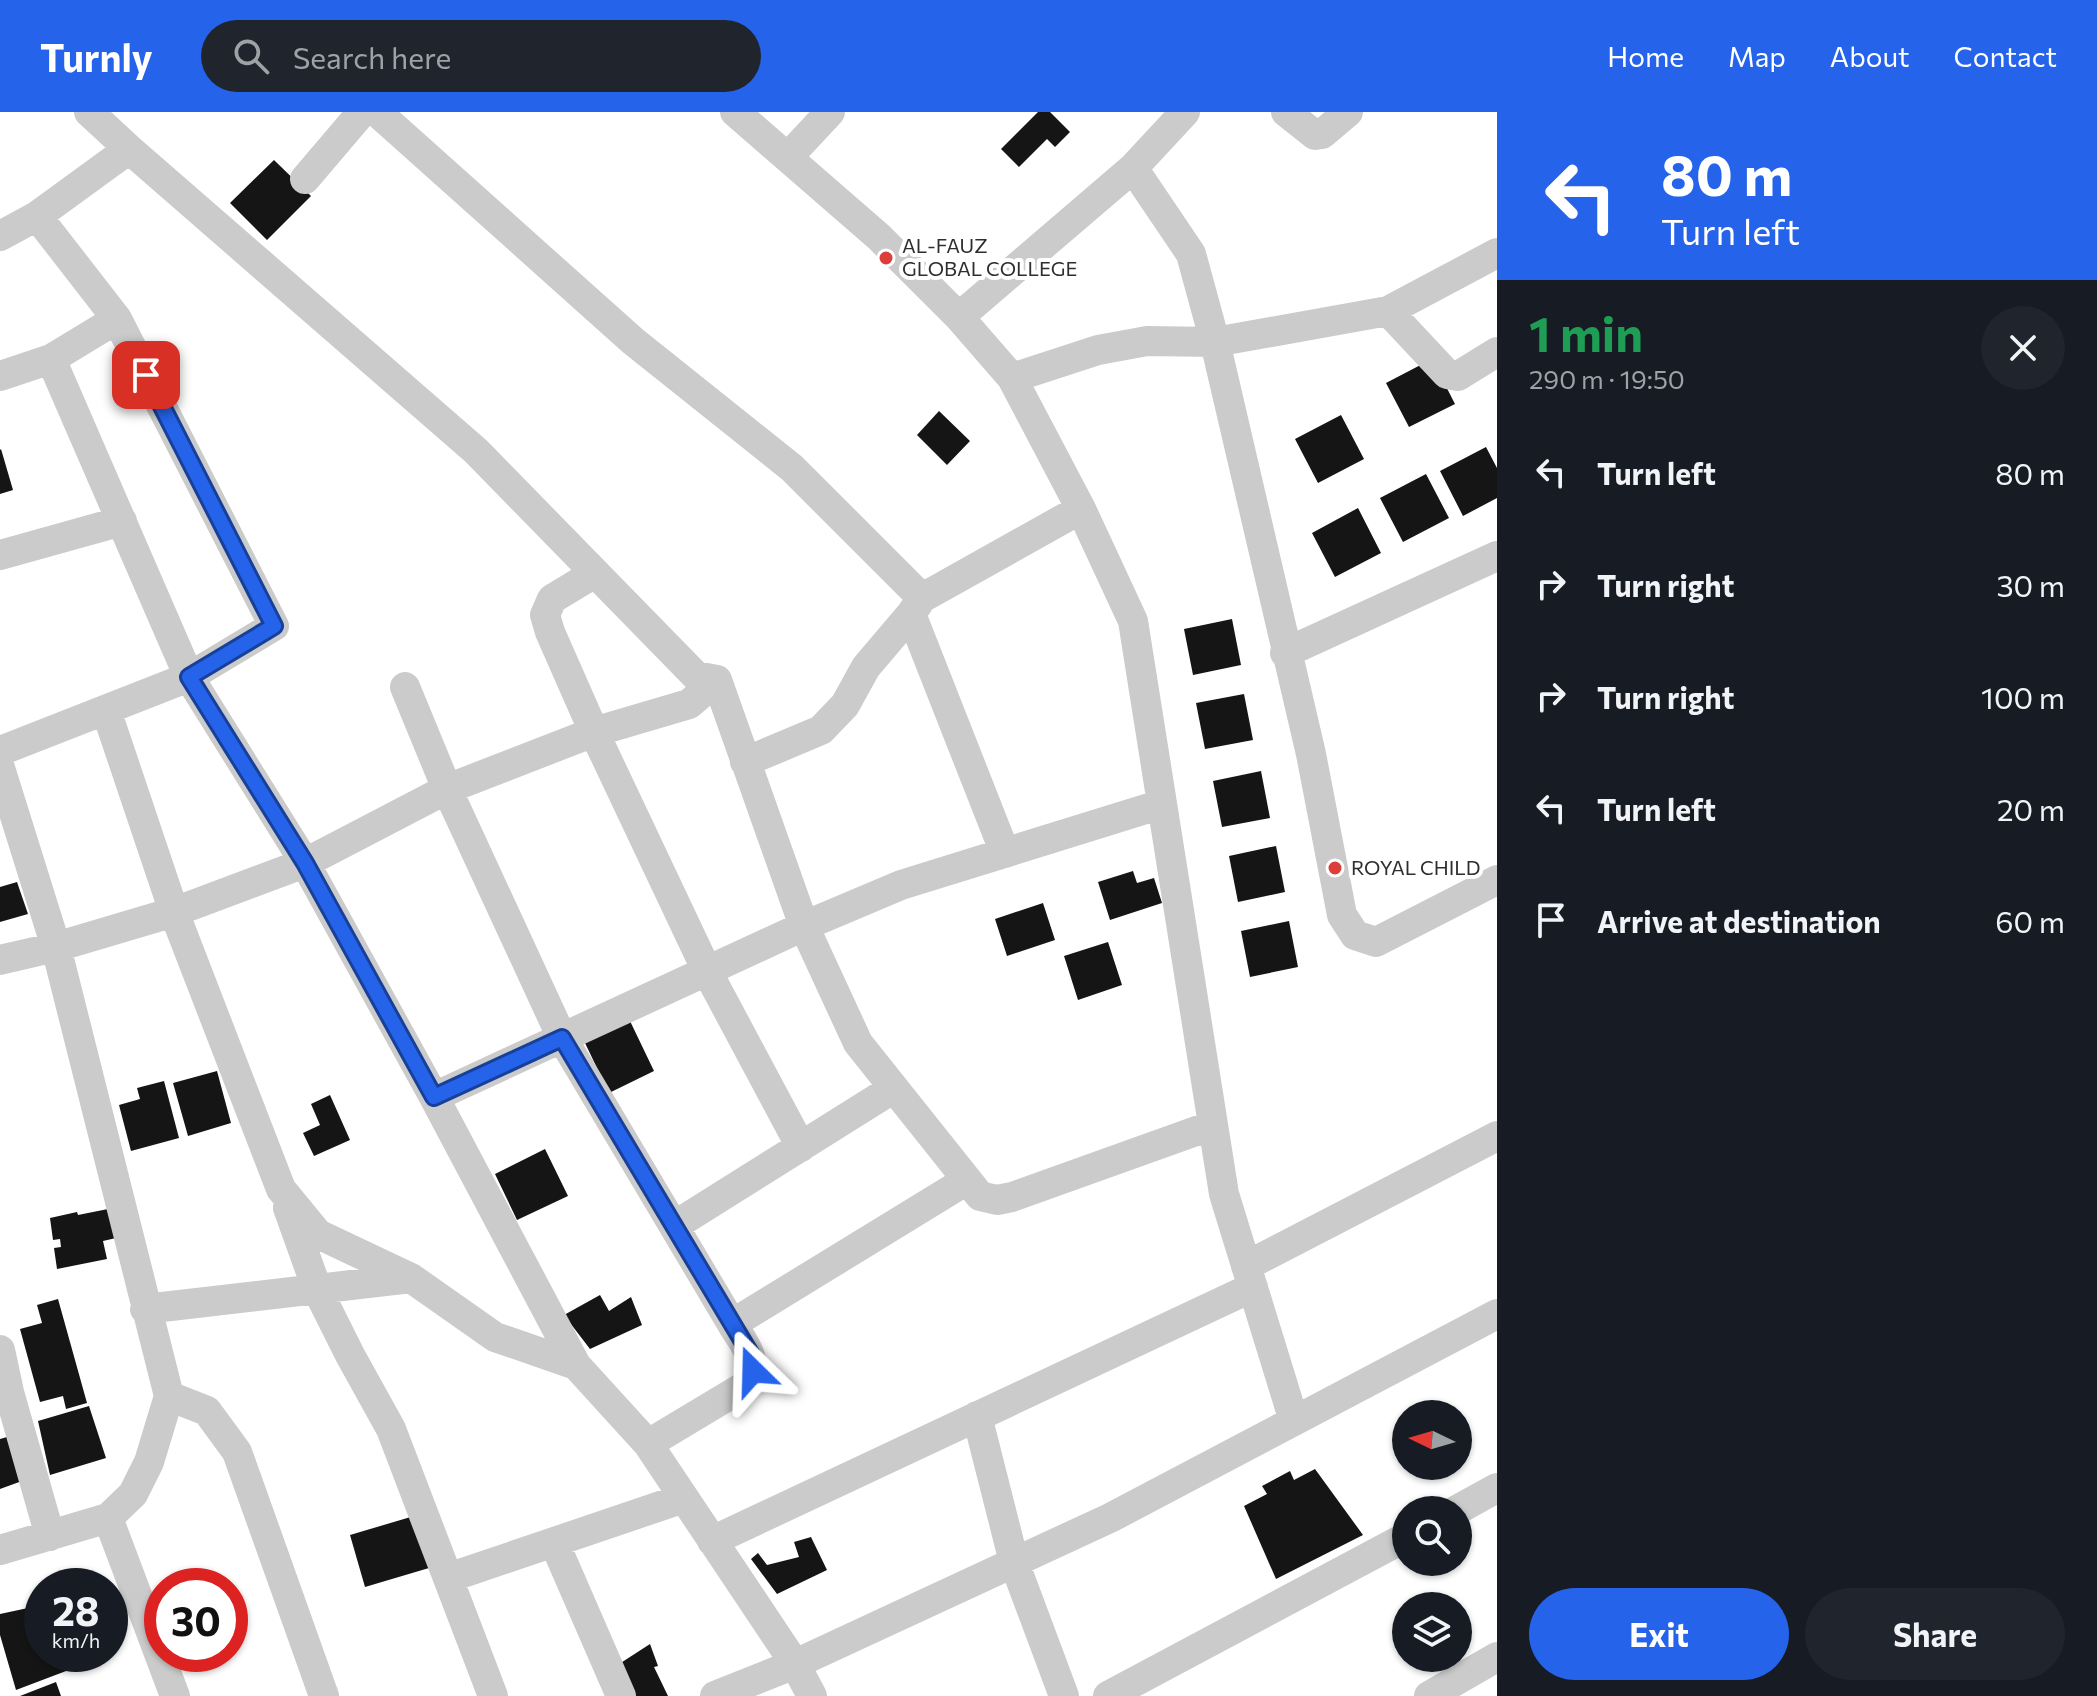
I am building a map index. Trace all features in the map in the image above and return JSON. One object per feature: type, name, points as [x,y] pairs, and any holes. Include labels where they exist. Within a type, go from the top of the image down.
[{"type":"street","points":[[89,112],[476,451],[696,676],[717,680]]},
{"type":"street","points":[[305,179],[362,112]]},
{"type":"street","points":[[377,112],[633,341],[792,468],[917,606],[1005,853]]},
{"type":"street","points":[[735,112],[879,237],[959,317],[1012,378],[1081,509],[1133,621],[1224,1194],[1294,1421]]},
{"type":"street","points":[[788,157],[830,112]]},
{"type":"street","points":[[959,317],[1133,168],[1185,112]]},
{"type":"street","points":[[1286,112],[1315,135],[1322,134],[1348,112]]},
{"type":"street","points":[[0,236],[37,216],[129,149]]},
{"type":"street","points":[[1133,168],[1191,254],[1215,342],[1285,653],[1311,754],[1342,915],[1355,935],[1376,942],[1497,880]]},
{"type":"street","points":[[0,751],[189,677],[274,626],[117,319],[37,216]]},
{"type":"street","points":[[1012,378],[1098,350],[1147,341],[1215,342],[1388,311],[1497,253]]},
{"type":"street","points":[[1388,311],[1447,374],[1458,376],[1497,352]]},
{"type":"street","points":[[0,376],[51,359],[117,319]]},
{"type":"street","points":[[51,359],[189,677],[305,863],[576,1365],[648,1444],[795,1664],[812,1696]]},
{"type":"street","points":[[745,762],[821,730],[845,705],[866,667],[917,606],[1081,509]]},
{"type":"street","points":[[0,555],[122,521]]},
{"type":"street","points":[[1285,653],[1497,556]]},
{"type":"street","points":[[595,573],[552,599],[545,615],[550,632],[707,971],[801,1147]]},
{"type":"street","points":[[0,960],[174,912],[305,863],[447,789],[594,732],[689,704],[717,680]]},
{"type":"street","points":[[717,680],[804,926],[858,1043],[980,1196],[997,1200],[1012,1197],[1213,1125]]},
{"type":"street","points":[[405,687],[447,789],[562,1038],[751,1355],[753,1371],[748,1384],[648,1444]]},
{"type":"street","points":[[106,710],[174,912],[317,1289],[391,1429],[493,1696]]},
{"type":"street","points":[[0,768],[56,947],[169,1396],[149,1462],[133,1494],[108,1518],[0,1550]]},
{"type":"street","points":[[434,1097],[804,926],[901,885],[1162,804]]},
{"type":"street","points":[[674,1226],[894,1088]]},
{"type":"street","points":[[712,1541],[977,1416],[1250,1277],[1497,1136]]},
{"type":"street","points":[[732,1324],[967,1180]]},
{"type":"street","points":[[281,1189],[318,1234],[411,1278],[495,1337],[576,1365]]},
{"type":"street","points":[[145,1309],[411,1278]]},
{"type":"street","points":[[715,1696],[795,1664],[1110,1518],[1497,1314]]},
{"type":"street","points":[[0,1350],[4,1394],[50,1536]]},
{"type":"street","points":[[169,1396],[207,1411],[237,1452],[324,1696]]},
{"type":"street","points":[[977,1416],[1014,1562],[1064,1696]]},
{"type":"street","points":[[1472,1502],[1497,1488]]},
{"type":"street","points":[[448,1578],[684,1498]]},
{"type":"street","points":[[108,1518],[175,1696]]},
{"type":"street","points":[[554,1542],[621,1696]]},
{"type":"street","points":[[1108,1696],[1392,1544]]},
{"type":"street","points":[[1429,1696],[1497,1657]]},
{"type":"building","points":[[1038,112],[1050,112],[1070,132],[1055,147],[1047,139],[1019,167],[1001,149]]},
{"type":"building","points":[[274,160],[311,196],[267,240],[230,203]]},
{"type":"building","points":[[1432,359],[1455,404],[1409,427],[1386,383]]},
{"type":"building","points":[[939,411],[970,441],[947,465],[917,435]]},
{"type":"building","points":[[1341,415],[1364,459],[1318,483],[1295,439]]},
{"type":"building","points":[[1486,447],[1497,468],[1497,498],[1463,516],[1440,471]]},
{"type":"building","points":[[0,450],[13,490],[0,494]]},
{"type":"building","points":[[1426,474],[1449,518],[1403,542],[1380,498]]},
{"type":"building","points":[[1358,508],[1381,553],[1335,577],[1312,533]]},
{"type":"building","points":[[1232,619],[1241,665],[1193,675],[1184,629]]},
{"type":"building","points":[[1244,694],[1253,740],[1205,749],[1196,703]]},
{"type":"building","points":[[1261,771],[1270,818],[1222,827],[1213,781]]},
{"type":"building","points":[[1276,846],[1285,892],[1238,902],[1229,856]]},
{"type":"building","points":[[1133,871],[1137,883],[1154,878],[1162,903],[1110,920],[1098,882]]},
{"type":"building","points":[[17,882],[28,914],[0,922],[0,887]]},
{"type":"building","points":[[1043,903],[1055,940],[1007,956],[995,919]]},
{"type":"building","points":[[1289,921],[1298,967],[1250,977],[1241,931]]},
{"type":"building","points":[[1108,942],[1122,985],[1078,1000],[1064,956]]},
{"type":"building","points":[[630,1021],[654,1071],[609,1093],[585,1043]]},
{"type":"building","points":[[217,1071],[231,1123],[188,1136],[173,1083]]},
{"type":"building","points":[[164,1081],[179,1138],[131,1151],[119,1105],[140,1099],[137,1088]]},
{"type":"building","points":[[330,1095],[350,1140],[314,1156],[303,1133],[320,1125],[311,1104]]},
{"type":"building","points":[[545,1149],[568,1196],[517,1220],[495,1174]]},
{"type":"building","points":[[108,1209],[116,1238],[103,1241],[107,1259],[57,1269],[54,1248],[61,1247],[60,1239],[53,1240],[50,1218]]},
{"type":"building","points":[[600,1295],[609,1311],[631,1297],[642,1325],[590,1349],[564,1315]]},
{"type":"building","points":[[58,1299],[87,1403],[66,1409],[63,1396],[40,1402],[20,1329],[42,1323],[37,1305]]},
{"type":"building","points":[[89,1406],[106,1458],[50,1475],[38,1421]]},
{"type":"building","points":[[7,1437],[22,1481],[0,1489],[0,1439]]},
{"type":"building","points":[[1315,1469],[1363,1535],[1276,1579],[1244,1506],[1267,1494],[1262,1486],[1290,1471],[1294,1480]]},
{"type":"building","points":[[414,1516],[429,1568],[365,1587],[350,1535]]},
{"type":"building","points":[[811,1537],[827,1570],[777,1594],[751,1559],[758,1553],[767,1565],[799,1557],[794,1542]]},
{"type":"building","points":[[24,1609],[24,1672],[63,1672],[16,1690],[0,1635],[0,1614]]},
{"type":"building","points":[[650,1644],[658,1666],[654,1667],[668,1696],[629,1696],[616,1666]]},
{"type":"building","points":[[56,1682],[61,1696],[20,1696]]},
{"type":"place","name":"AL-FAUZ GLOBAL COLLEGE","points":[[886,258]]},
{"type":"place","name":"ROYAL CHILD","points":[[1335,868]]},
{"type":"route","points":[[146,375],[274,626],[189,677],[305,863],[434,1097],[562,1038],[751,1355],[753,1371]]}]
